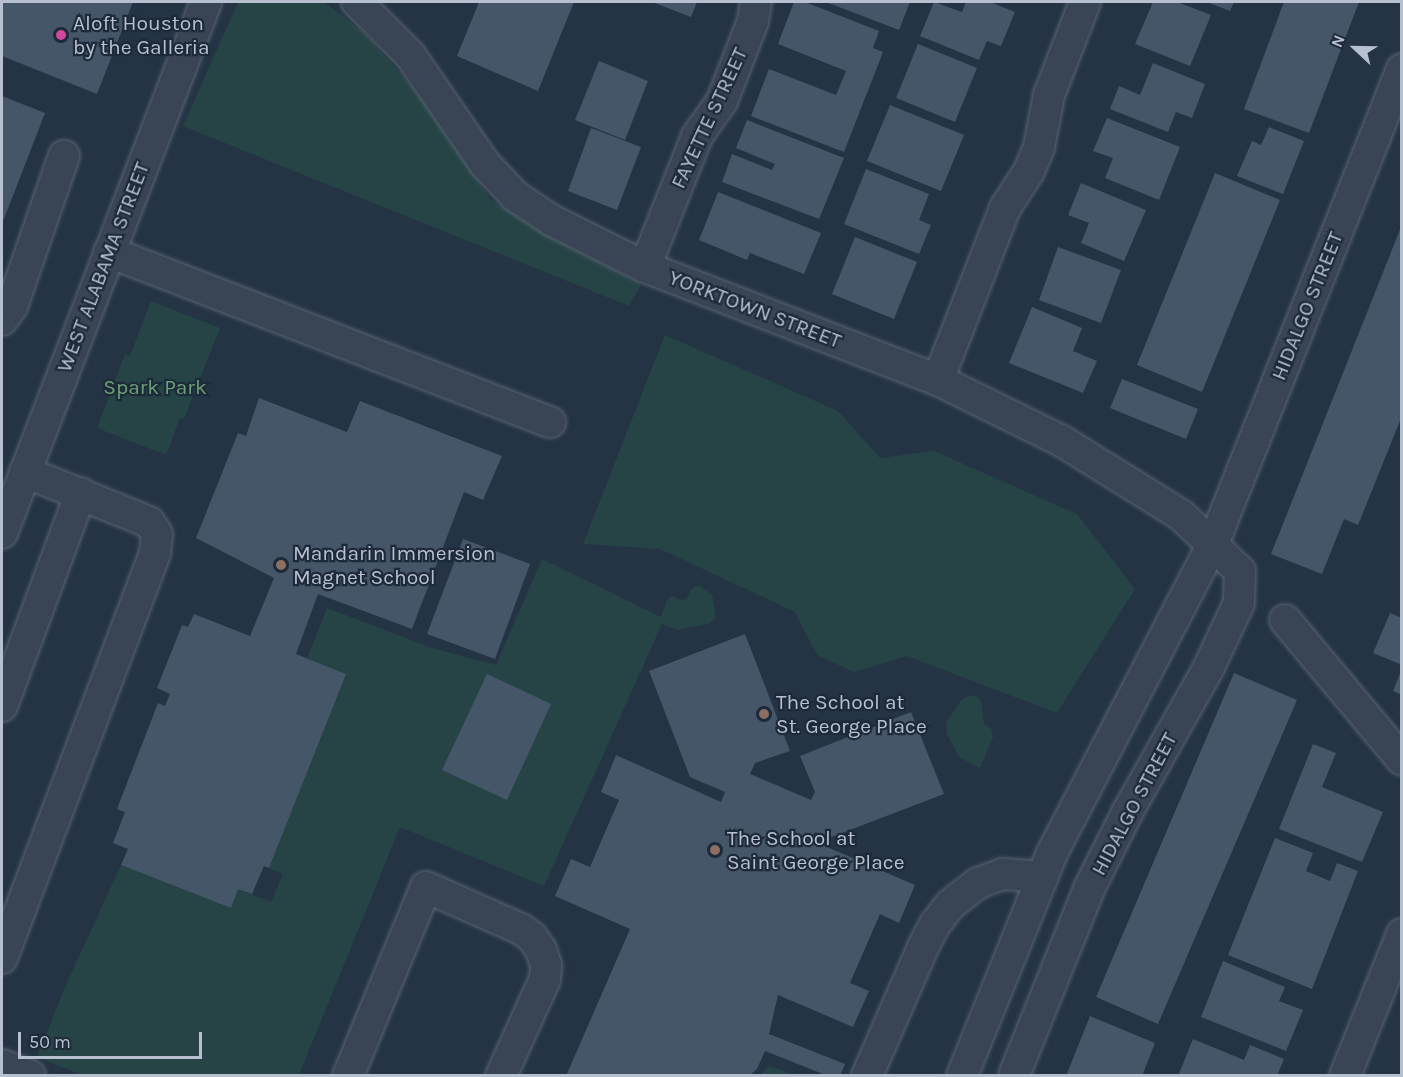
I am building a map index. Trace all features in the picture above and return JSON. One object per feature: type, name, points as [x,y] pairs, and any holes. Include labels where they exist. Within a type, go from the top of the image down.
[{"type":"street","name":"WEST ALABAMA STREET","points":[[2,533],[206,2]]},
{"type":"street","name":"YORKTOWN STREET","points":[[357,2],[410,55],[485,164],[515,196],[550,220],[645,267],[938,380],[1062,441],[1181,515],[1213,543]]},
{"type":"street","name":"FAYETTE STREET","points":[[645,267],[697,136],[722,101],[753,21],[756,2]]},
{"type":"street","points":[[938,380],[1005,208],[1035,155],[1049,95],[1085,2]]},
{"type":"street","name":"HIDALGO STREET","points":[[962,1076],[1052,853],[1213,543],[1401,69]]},
{"type":"street","points":[[2,320],[12,306],[64,156]]},
{"type":"street","points":[[109,252],[550,422]]},
{"type":"street","points":[[2,958],[155,553],[157,534],[149,522],[25,472]]},
{"type":"street","points":[[2,706],[81,493]]},
{"type":"street","name":"HIDALGO STREET","points":[[1014,1076],[1089,889],[1128,811],[1208,669],[1239,603],[1240,570],[1213,543]]},
{"type":"street","points":[[1285,620],[1401,760]]},
{"type":"street","points":[[867,1076],[923,947],[936,923],[951,904],[978,882],[1003,874],[1042,877]]},
{"type":"street","points":[[348,1076],[426,887],[494,915],[532,937],[542,950],[546,965],[545,980],[501,1076]]},
{"type":"street","points":[[1345,1076],[1401,934]]},
{"type":"street","points":[[2,1065],[30,1076]]},
{"type":"green space","points":[[238,2],[324,2],[363,32],[415,90],[491,200],[641,285],[629,306],[183,126]]},
{"type":"green space","name":"Spark Park","points":[[151,301],[220,328],[184,419],[180,418],[166,455],[97,428],[125,354],[130,356]]},
{"type":"green space","points":[[665,335],[838,411],[880,458],[934,451],[1077,514],[1135,589],[1057,713],[907,656],[854,672],[817,655],[795,612],[660,549],[583,544]]},
{"type":"green space","points":[[542,559],[661,617],[667,600],[672,596],[680,600],[686,599],[693,587],[700,586],[712,594],[716,618],[708,624],[677,630],[662,624],[544,886],[400,827],[299,1075],[82,1075],[37,1057],[65,987],[121,865],[231,908],[238,889],[271,902],[283,874],[269,868],[345,674],[307,658],[327,608],[432,648],[496,665]]},
{"type":"green space","points":[[968,696],[976,696],[981,701],[984,724],[991,728],[993,737],[980,768],[959,757],[947,734],[946,723],[961,700]]},
{"type":"green space","points":[[770,1066],[794,1075],[759,1075]]},
{"type":"building","name":"Aloft Houston by the Galleria","points":[[2,2],[133,2],[97,94],[2,56]]},
{"type":"building","points":[[479,2],[574,2],[538,91],[457,56]]},
{"type":"building","points":[[652,2],[697,2],[691,17]]},
{"type":"building","points":[[794,2],[805,2],[879,31],[873,48],[883,52],[844,152],[751,116],[769,69],[836,95],[846,71],[778,44]]},
{"type":"building","points":[[826,2],[910,2],[899,30]]},
{"type":"building","points":[[934,2],[962,12],[966,2],[990,2],[1015,12],[1001,46],[987,41],[979,60],[920,36]]},
{"type":"building","points":[[1153,2],[1177,2],[1211,15],[1190,66],[1135,44]]},
{"type":"building","points":[[1207,2],[1234,2],[1230,11]]},
{"type":"building","points":[[1284,2],[1359,2],[1309,133],[1244,109]]},
{"type":"building","points":[[918,44],[977,68],[955,122],[896,98]]},
{"type":"building","points":[[599,61],[648,81],[625,140],[575,120]]},
{"type":"building","points":[[1153,63],[1205,84],[1192,118],[1176,112],[1168,132],[1110,109],[1119,86],[1140,95]]},
{"type":"building","points":[[2,96],[45,113],[2,224]]},
{"type":"building","points":[[890,105],[964,135],[941,191],[867,161]]},
{"type":"building","points":[[1107,118],[1180,147],[1159,200],[1105,178],[1113,158],[1093,151]]},
{"type":"building","points":[[747,120],[844,158],[819,219],[722,182],[732,154],[772,170],[775,164],[736,148]]},
{"type":"building","points":[[1269,127],[1304,141],[1283,194],[1237,176],[1252,141],[1261,145]]},
{"type":"building","points":[[591,128],[641,147],[617,210],[568,191]]},
{"type":"building","points":[[866,169],[929,194],[919,220],[931,225],[919,254],[844,224]]},
{"type":"building","points":[[1215,173],[1280,200],[1202,392],[1137,365]]},
{"type":"building","points":[[1081,183],[1146,210],[1124,261],[1081,243],[1089,223],[1068,215]]},
{"type":"building","points":[[718,192],[821,233],[804,274],[750,253],[747,260],[699,240]]},
{"type":"building","points":[[1401,227],[1402,416],[1358,525],[1344,519],[1322,574],[1271,554]]},
{"type":"building","points":[[855,237],[917,262],[894,319],[832,294]]},
{"type":"building","points":[[1058,247],[1121,270],[1101,323],[1039,300]]},
{"type":"building","points":[[1032,307],[1082,328],[1073,351],[1097,361],[1083,393],[1009,363]]},
{"type":"building","points":[[1122,379],[1198,409],[1186,439],[1110,408]]},
{"type":"building","points":[[259,398],[347,432],[360,401],[502,456],[483,500],[464,492],[412,629],[318,594],[296,654],[346,674],[269,868],[264,866],[252,894],[238,889],[231,908],[121,865],[128,849],[113,843],[125,812],[117,809],[158,703],[165,706],[170,694],[157,688],[182,625],[188,627],[194,614],[250,636],[274,578],[196,538],[238,433],[246,436]]},
{"type":"building","points":[[463,539],[530,564],[495,659],[427,634]]},
{"type":"building","points":[[1390,613],[1402,618],[1402,665],[1373,653]]},
{"type":"building","name":"The School at Saint George Place","points":[[745,634],[790,751],[755,763],[750,774],[811,800],[815,792],[800,756],[911,712],[944,794],[829,838],[815,832],[811,840],[915,885],[899,923],[880,914],[850,983],[869,991],[853,1027],[778,995],[769,1034],[845,1064],[840,1076],[828,1076],[765,1051],[757,1069],[749,1076],[566,1076],[630,929],[555,896],[571,859],[590,867],[619,800],[601,792],[616,755],[721,802],[725,792],[690,777],[649,671]]},
{"type":"building","points":[[1402,671],[1402,695],[1393,691]]},
{"type":"building","points":[[1234,673],[1297,700],[1158,1024],[1096,997]]},
{"type":"building","points":[[487,674],[551,704],[507,800],[442,770]]},
{"type":"building","points":[[1313,744],[1336,753],[1322,787],[1383,812],[1362,862],[1279,829]]},
{"type":"building","points":[[1275,838],[1313,853],[1306,871],[1330,881],[1337,863],[1358,871],[1312,989],[1228,955]]},
{"type":"building","points":[[1223,961],[1285,987],[1279,1001],[1303,1010],[1286,1051],[1201,1017]]},
{"type":"building","points":[[1090,1016],[1155,1043],[1142,1076],[1066,1076]]},
{"type":"building","points":[[1193,1039],[1244,1060],[1250,1045],[1284,1059],[1277,1076],[1178,1076]]},
{"type":"place","name":"Aloft Houston by the Galleria","points":[[61,35]]},
{"type":"place","name":"Mandarin Immersion Magnet School","points":[[281,565]]},
{"type":"place","name":"The School at St. George Place","points":[[764,714]]},
{"type":"place","name":"The School at Saint George Place","points":[[715,850]]}]
